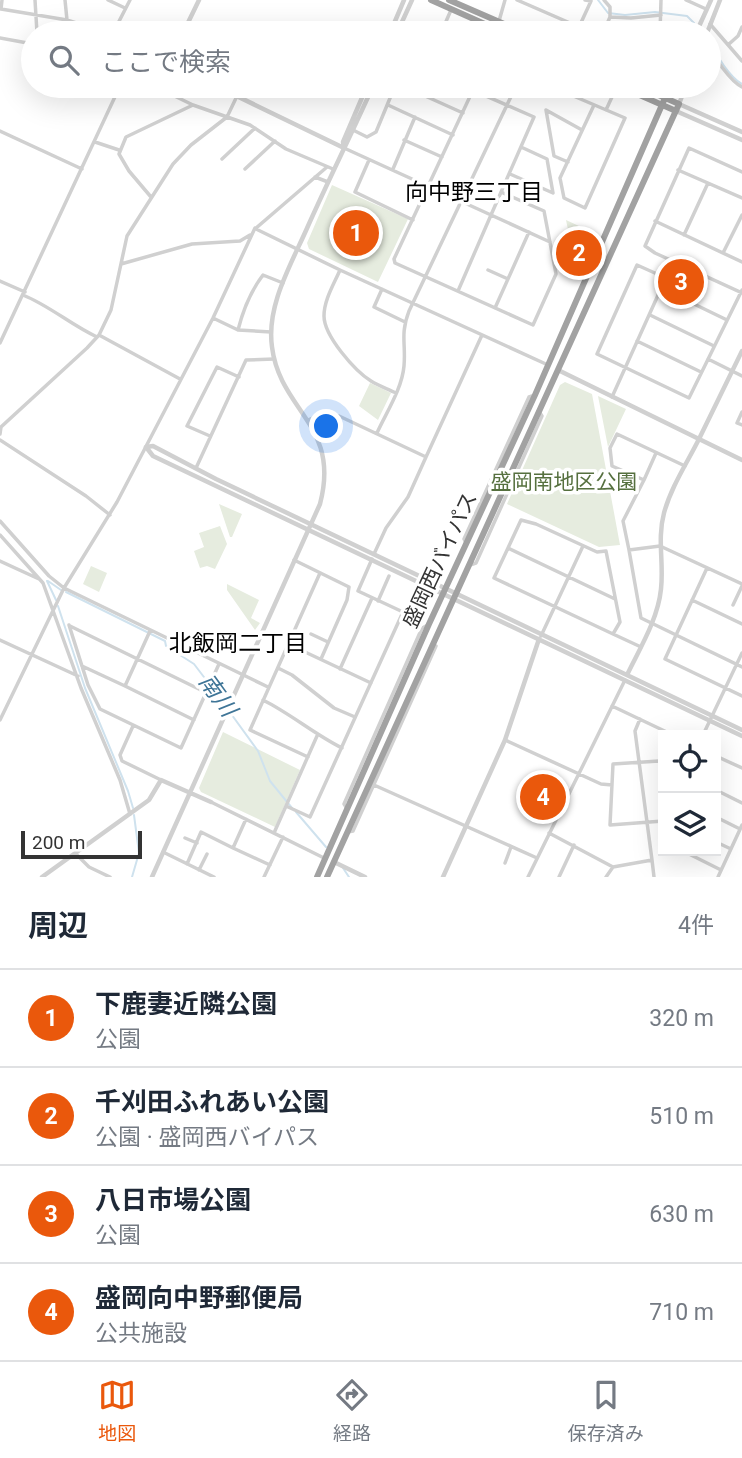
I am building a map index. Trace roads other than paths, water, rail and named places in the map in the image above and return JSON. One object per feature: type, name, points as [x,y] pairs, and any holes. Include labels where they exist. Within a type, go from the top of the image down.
[{"type":"highway","points":[[431,0],[478,21]]},
{"type":"highway","points":[[449,0],[499,21]]},
{"type":"highway","points":[[654,98],[677,107]]},
{"type":"highway","points":[[658,98],[663,101]]},
{"type":"highway","name":"盛岡西バイパス","points":[[317,877],[429,624],[535,395],[663,101]]},
{"type":"highway","name":"盛岡西バイパス","points":[[327,877],[338,864],[347,833],[432,643],[470,565],[677,107]]},
{"type":"street","points":[[2,0],[1,9],[70,21]]},
{"type":"street","points":[[35,0],[37,21]]},
{"type":"street","points":[[65,0],[67,20]]},
{"type":"street","points":[[108,0],[126,8]]},
{"type":"street","points":[[119,21],[130,0]]},
{"type":"street","points":[[189,21],[199,0]]},
{"type":"street","points":[[395,21],[404,0]]},
{"type":"street","points":[[402,21],[412,0]]},
{"type":"street","points":[[499,21],[505,0]]},
{"type":"street","points":[[517,0],[565,21]]},
{"type":"street","points":[[531,6],[533,0]]},
{"type":"street","points":[[582,21],[591,1],[585,0]]},
{"type":"street","points":[[604,0],[610,7],[608,21]]},
{"type":"street","points":[[660,0],[661,21]]},
{"type":"street","points":[[686,0],[706,9]]},
{"type":"street","points":[[701,21],[711,0]]},
{"type":"street","points":[[711,21],[720,0]]},
{"type":"street","points":[[446,21],[452,9]]},
{"type":"street","points":[[610,17],[661,15]]},
{"type":"street","points":[[729,44],[738,36],[742,27]]},
{"type":"street","points":[[721,36],[742,61]]},
{"type":"street","points":[[0,38],[21,42]]},
{"type":"street","points":[[721,65],[735,84],[742,88]]},
{"type":"street","points":[[0,343],[115,98]]},
{"type":"street","points":[[180,98],[255,128],[285,149],[330,168]]},
{"type":"street","points":[[0,434],[0,427],[98,336],[111,310],[127,236],[173,164],[191,145],[227,117],[236,98]]},
{"type":"street","points":[[241,98],[550,242]]},
{"type":"street","points":[[344,148],[343,142],[364,98]]},
{"type":"street","points":[[121,264],[192,244],[240,241],[250,235],[315,177],[330,168],[353,130],[365,98]]},
{"type":"street","points":[[353,130],[367,136],[376,132],[390,98]]},
{"type":"street","points":[[430,98],[463,113]]},
{"type":"street","points":[[470,98],[394,259],[396,263],[533,325],[556,274],[544,211],[502,192]]},
{"type":"street","points":[[458,291],[534,117],[491,98]]},
{"type":"street","points":[[377,433],[396,393],[404,366],[402,336],[405,322],[510,98]]},
{"type":"street","points":[[578,98],[625,118],[585,208],[564,198],[560,178],[594,105]]},
{"type":"street","points":[[606,110],[612,98]]},
{"type":"street","points":[[677,107],[681,98]]},
{"type":"street","points":[[151,197],[129,171],[119,154],[126,137],[193,105]]},
{"type":"street","points":[[387,105],[453,135]]},
{"type":"street","points":[[677,107],[742,132]]},
{"type":"street","points":[[677,107],[742,140]]},
{"type":"street","points":[[568,162],[554,156],[546,110],[582,130]]},
{"type":"street","points":[[393,169],[415,117]]},
{"type":"street","points":[[222,159],[255,128]]},
{"type":"street","points":[[0,131],[82,169]]},
{"type":"street","points":[[404,140],[442,157]]},
{"type":"street","points":[[245,169],[275,141]]},
{"type":"street","points":[[95,142],[120,151]]},
{"type":"street","points":[[510,174],[553,193],[547,159],[521,147]]},
{"type":"street","points":[[666,278],[637,265],[597,354],[689,398],[742,292],[673,262],[645,246],[689,148],[742,171]]},
{"type":"street","points":[[369,159],[355,192],[413,220]]},
{"type":"street","points":[[152,877],[323,493],[325,469],[319,442],[279,376],[271,332],[272,317],[283,283],[328,181],[330,168]]},
{"type":"street","points":[[678,170],[742,198]]},
{"type":"street","points":[[315,177],[328,181]]},
{"type":"street","points":[[684,235],[708,183]]},
{"type":"street","points":[[723,253],[742,215]]},
{"type":"street","points":[[655,221],[742,262]]},
{"type":"street","points":[[255,228],[548,365]]},
{"type":"street","points":[[0,720],[64,588],[110,515],[213,318],[255,228]]},
{"type":"street","points":[[495,308],[529,232]]},
{"type":"street","points":[[612,397],[673,262]]},
{"type":"street","points":[[340,270],[325,307],[324,318],[330,335],[364,376],[396,393]]},
{"type":"street","points":[[488,270],[508,279]]},
{"type":"street","points":[[238,330],[242,312],[263,275],[283,283]]},
{"type":"street","points":[[0,281],[71,324],[180,379]]},
{"type":"street","points":[[661,288],[727,320]]},
{"type":"street","points":[[382,289],[374,307],[405,322]]},
{"type":"street","points":[[650,314],[714,346]]},
{"type":"street","points":[[213,318],[238,330],[271,332]]},
{"type":"street","points":[[286,806],[310,817],[403,612],[358,591],[386,528],[408,497],[482,335]]},
{"type":"street","points":[[637,341],[702,372]]},
{"type":"street","points":[[528,877],[652,623],[661,594],[663,566],[660,546],[664,514],[742,351]]},
{"type":"street","points":[[196,468],[246,360],[274,359]]},
{"type":"street","points":[[708,359],[742,376]]},
{"type":"street","points":[[210,436],[187,426],[217,367],[239,377]]},
{"type":"street","points":[[557,370],[742,460]]},
{"type":"street","points":[[742,412],[737,423],[742,425]]},
{"type":"street","points":[[308,420],[320,415],[339,416],[426,457]]},
{"type":"street","points":[[644,480],[612,466],[610,448],[617,433],[685,466]]},
{"type":"street","points":[[0,440],[86,496],[110,515]]},
{"type":"street","points":[[146,447],[153,446],[373,557],[446,592],[456,593],[624,681],[742,730]]},
{"type":"street","points":[[146,447],[153,456],[308,530],[373,557]]},
{"type":"street","points":[[656,453],[623,521],[641,618],[742,667]]},
{"type":"street","points":[[613,634],[620,622],[606,551],[597,552],[536,524],[521,520],[494,578],[554,606],[613,634],[641,647]]},
{"type":"street","points":[[0,521],[49,576],[64,588],[268,687]]},
{"type":"street","points":[[0,535],[41,580],[120,780],[130,814]]},
{"type":"street","points":[[443,877],[505,740],[540,637],[583,546]]},
{"type":"street","points":[[629,550],[660,546],[742,585],[733,605]]},
{"type":"street","points":[[508,548],[615,599]]},
{"type":"street","points":[[293,560],[349,587],[347,600],[321,659]]},
{"type":"street","points":[[0,561],[41,580]]},
{"type":"street","points":[[707,568],[665,659],[742,696]]},
{"type":"street","points":[[308,757],[250,730],[320,573]]},
{"type":"street","points":[[378,601],[389,576]]},
{"type":"street","points":[[446,592],[453,600],[627,675],[742,736]]},
{"type":"street","points":[[340,668],[372,598]]},
{"type":"street","points":[[692,600],[742,624]]},
{"type":"street","points":[[207,693],[69,625],[88,685],[100,709],[181,748],[207,693],[219,664]]},
{"type":"street","points":[[125,686],[150,631]]},
{"type":"street","points":[[311,634],[328,642]]},
{"type":"street","points":[[0,640],[78,676]]},
{"type":"street","points":[[347,833],[353,831],[374,785],[436,646],[432,643]]},
{"type":"street","points":[[288,644],[371,683]]},
{"type":"street","points":[[705,730],[742,653]]},
{"type":"street","points":[[82,666],[194,720]]},
{"type":"street","points":[[277,667],[292,675],[334,708],[355,717]]},
{"type":"street","points":[[263,700],[281,709],[317,736],[342,748]]},
{"type":"street","points":[[612,706],[663,730]]},
{"type":"street","points":[[640,719],[635,731],[654,877]]},
{"type":"street","points":[[133,725],[120,755],[122,761],[326,859]]},
{"type":"street","points":[[274,833],[317,736]]},
{"type":"street","points":[[505,740],[601,784],[612,786]]},
{"type":"street","points":[[721,758],[742,768]]},
{"type":"street","points":[[658,761],[614,764],[610,825],[658,821]]},
{"type":"street","points":[[42,877],[149,800],[161,780]]},
{"type":"street","points":[[374,785],[537,858]]},
{"type":"street","points":[[721,792],[742,803]]},
{"type":"street","points":[[233,848],[246,819]]},
{"type":"street","points":[[718,877],[741,827],[721,819]]},
{"type":"street","points":[[187,864],[201,832],[270,865]]},
{"type":"street","points":[[549,833],[613,867],[652,860]]},
{"type":"street","points":[[264,877],[283,837]]},
{"type":"street","points":[[185,838],[197,843]]},
{"type":"street","points":[[721,844],[731,849]]},
{"type":"street","points":[[559,877],[574,845]]},
{"type":"street","points":[[505,863],[512,847]]},
{"type":"street","points":[[163,852],[214,877]]},
{"type":"street","points":[[76,854],[89,867],[110,877]]},
{"type":"street","points":[[200,870],[207,854]]},
{"type":"street","points":[[693,856],[721,870]]},
{"type":"street","points":[[338,864],[365,877]]},
{"type":"street","points":[[606,877],[613,867]]},
{"type":"waterway","points":[[598,0],[608,13],[625,15],[655,12],[687,16],[692,21]]},
{"type":"waterway","points":[[721,61],[742,84]]},
{"type":"waterway","points":[[47,581],[56,600]]},
{"type":"waterway","name":"南川","points":[[48,581],[61,590]]},
{"type":"waterway","name":"南川","points":[[66,592],[165,641],[166,646],[194,664],[226,706]]},
{"type":"waterway","points":[[58,606],[85,688],[133,808]]},
{"type":"waterway","name":"南川","points":[[229,711],[258,751],[270,781],[292,808]]},
{"type":"waterway","name":"南川","points":[[296,812],[326,847]]},
{"type":"waterway","points":[[132,877],[139,853],[134,815]]},
{"type":"waterway","name":"南川","points":[[343,868],[349,877]]},
{"type":"place","name":"下鹿妻近隣公園","points":[[356,233]]},
{"type":"place","name":"千刈田ふれあい公園","points":[[579,253]]},
{"type":"place","name":"八日市場公園","points":[[681,282]]},
{"type":"place","name":"盛岡向中野郵便局","points":[[543,797]]},
{"type":"district","name":"向中野三丁目","points":[[474,192]]},
{"type":"district","name":"北飯岡二丁目","points":[[238,643]]},
{"type":"park label","name":"盛岡南地区公園","points":[[564,482]]}]
